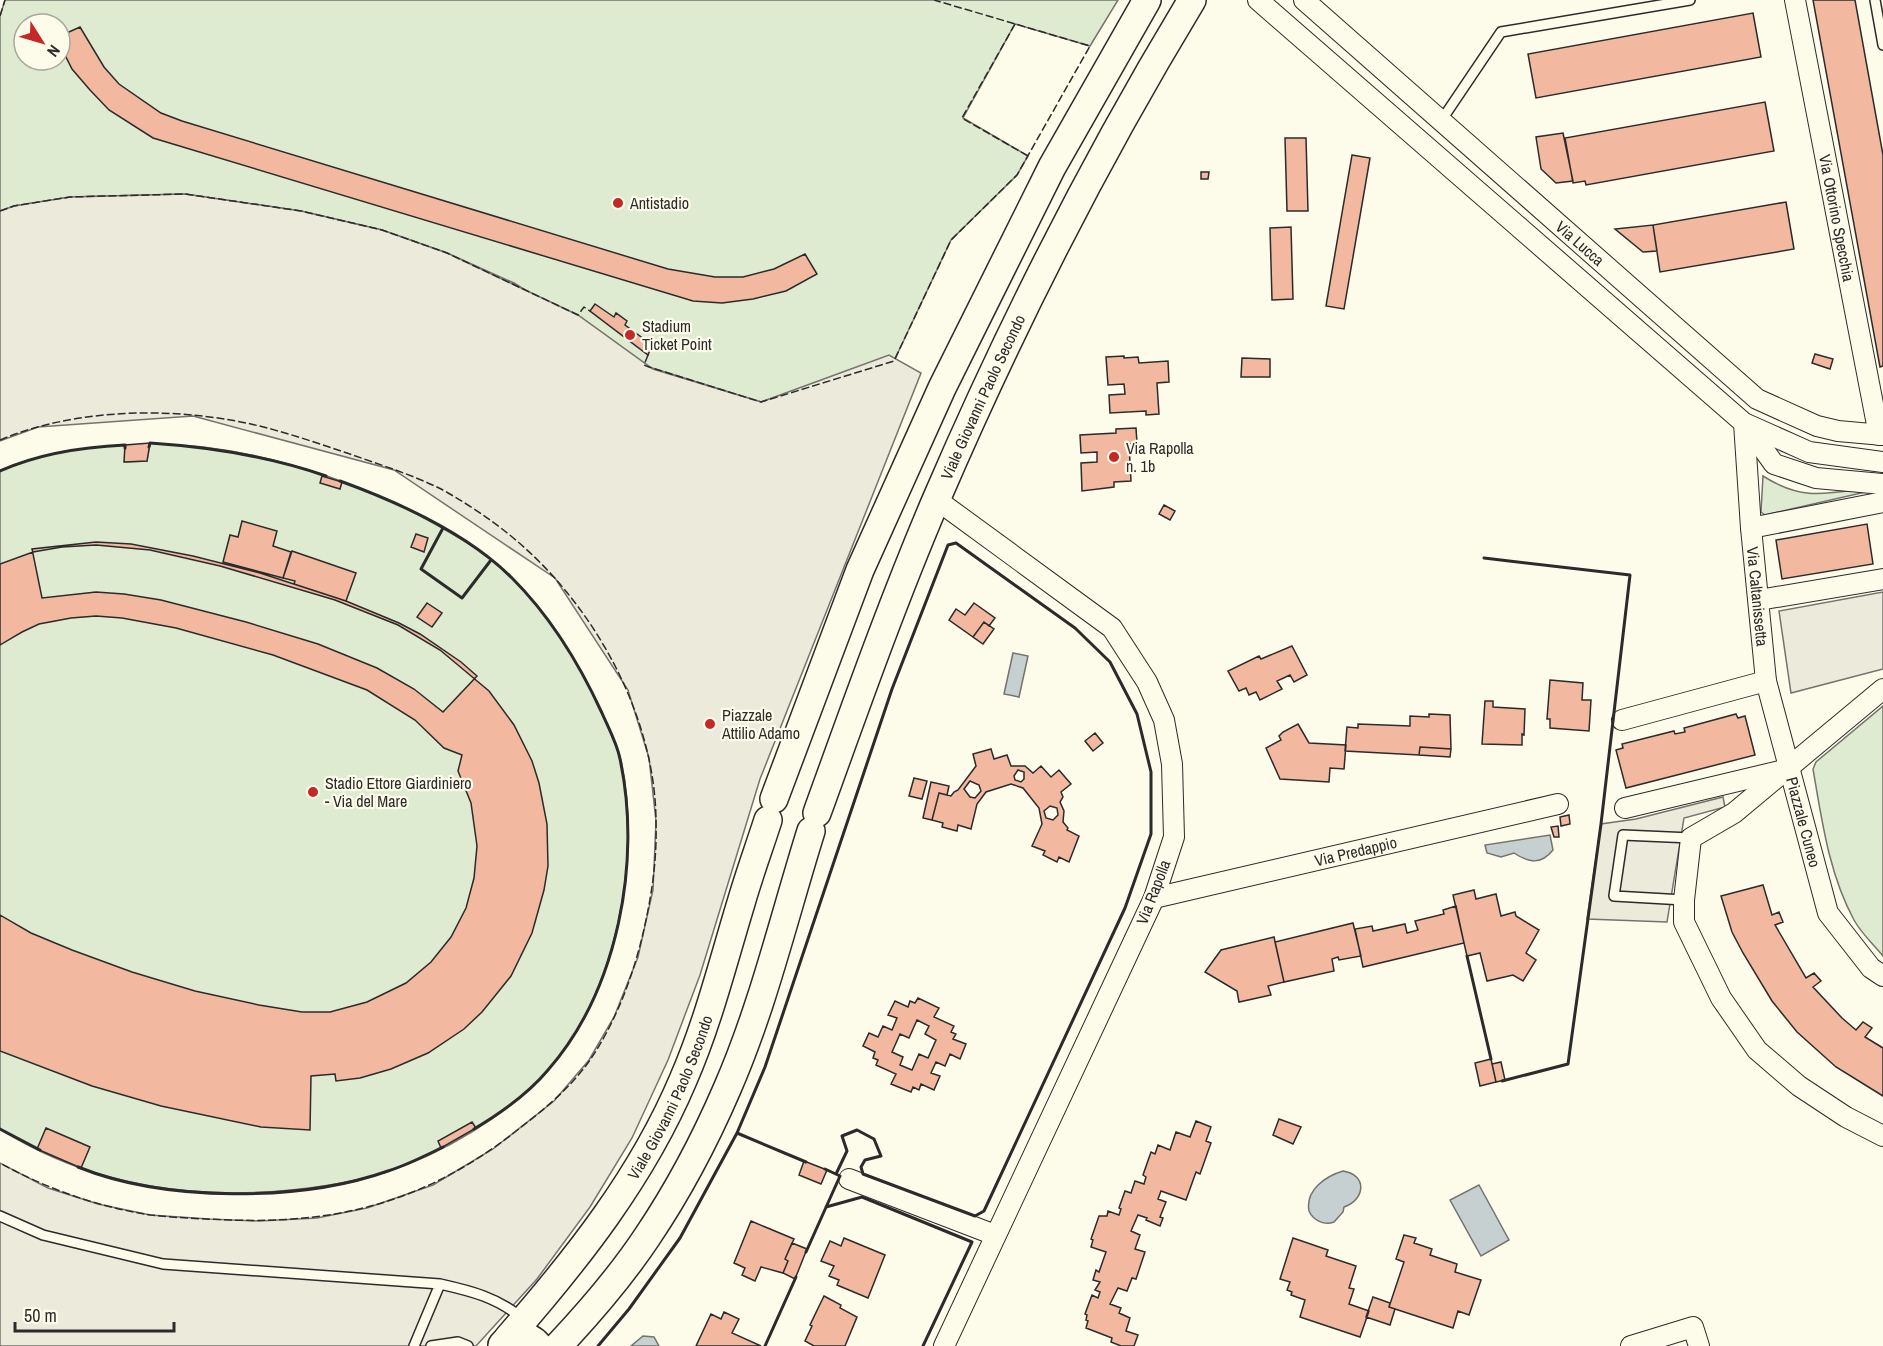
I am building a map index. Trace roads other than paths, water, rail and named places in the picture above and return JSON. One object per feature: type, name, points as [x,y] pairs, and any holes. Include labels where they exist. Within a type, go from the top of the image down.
[{"type":"main road","name":"Viale Giovanni Paolo Secondo","points":[[511,1335],[601,1225],[653,1143],[684,1080],[712,1002],[771,810],[860,570],[966,337],[1036,197],[1147,0]]},
{"type":"main road","name":"Viale Giovanni Paolo Secondo","points":[[558,1346],[609,1288],[647,1237],[688,1167],[727,1089],[757,1007],[814,822],[889,618],[937,500],[1007,345],[1075,207],[1192,0]]},
{"type":"main road","points":[[900,480],[937,500]]},
{"type":"main road","points":[[796,791],[810,799],[814,822],[806,836],[790,840],[776,834],[771,810],[780,794],[796,791]]},
{"type":"main road","points":[[511,1335],[522,1335],[534,1340],[539,1346]]},
{"type":"street","name":"Via Lucca","points":[[1258,0],[1744,423],[1774,465],[1816,478],[1882,492]]},
{"type":"street","name":"Via Lucca","points":[[1304,0],[1757,399],[1817,426],[1881,435]]},
{"type":"street","name":"Via Ottorino Specchia","points":[[1795,0],[1881,435]]},
{"type":"street","points":[[1744,423],[1757,399]]},
{"type":"street","name":"Via Lucca","points":[[1744,423],[1809,453],[1883,462]]},
{"type":"street","name":"Via Caltanissetta","points":[[1744,423],[1751,528],[1766,681],[1790,768]]},
{"type":"street","name":"Via Lucca","points":[[1751,528],[1882,492]]},
{"type":"street","name":"Via Rapolla","points":[[937,500],[1112,628],[1147,682],[1164,720],[1172,764],[1174,837],[1154,898],[995,1235],[950,1344]]},
{"type":"street","points":[[1759,600],[1883,579]]},
{"type":"street","points":[[1622,720],[1766,681]]},
{"type":"street","name":"Piazzale Cuneo","points":[[1883,690],[1790,768],[1828,913],[1871,968],[1883,976]]},
{"type":"street","points":[[1625,808],[1790,768]]},
{"type":"street","points":[[1790,768],[1734,813],[1690,838],[1684,922],[1721,998],[1757,1050],[1800,1086],[1846,1117],[1883,1136]]},
{"type":"street","name":"Via Predappio","points":[[1154,898],[1558,804]]},
{"type":"street","points":[[849,1179],[995,1235]]},
{"type":"street","points":[[1631,1346],[1693,1327],[1699,1346]]},
{"type":"lane","points":[[1441,121],[1501,32],[1690,0]]},
{"type":"lane","points":[[1875,0],[1883,45]]},
{"type":"lane","points":[[1684,900],[1614,896],[1623,835],[1690,838]]},
{"type":"lane","points":[[0,1216],[43,1235],[163,1264],[440,1284],[480,1293],[511,1309],[511,1335]]},
{"type":"lane","points":[[414,1346],[440,1284]]},
{"type":"lane","points":[[431,1346],[458,1342],[468,1346]]},
{"type":"place","name":"Antistadio","points":[[618,203]]},
{"type":"place","name":"Stadium Ticket Point","points":[[630,335]]},
{"type":"place","name":"Via Rapolla n. 1b","points":[[1114,457]]},
{"type":"place","name":"Piazzale Attilio Adamo","points":[[710,724]]},
{"type":"place","name":"Stadio Ettore Giardiniero - Via del Mare","points":[[313,792]]}]
